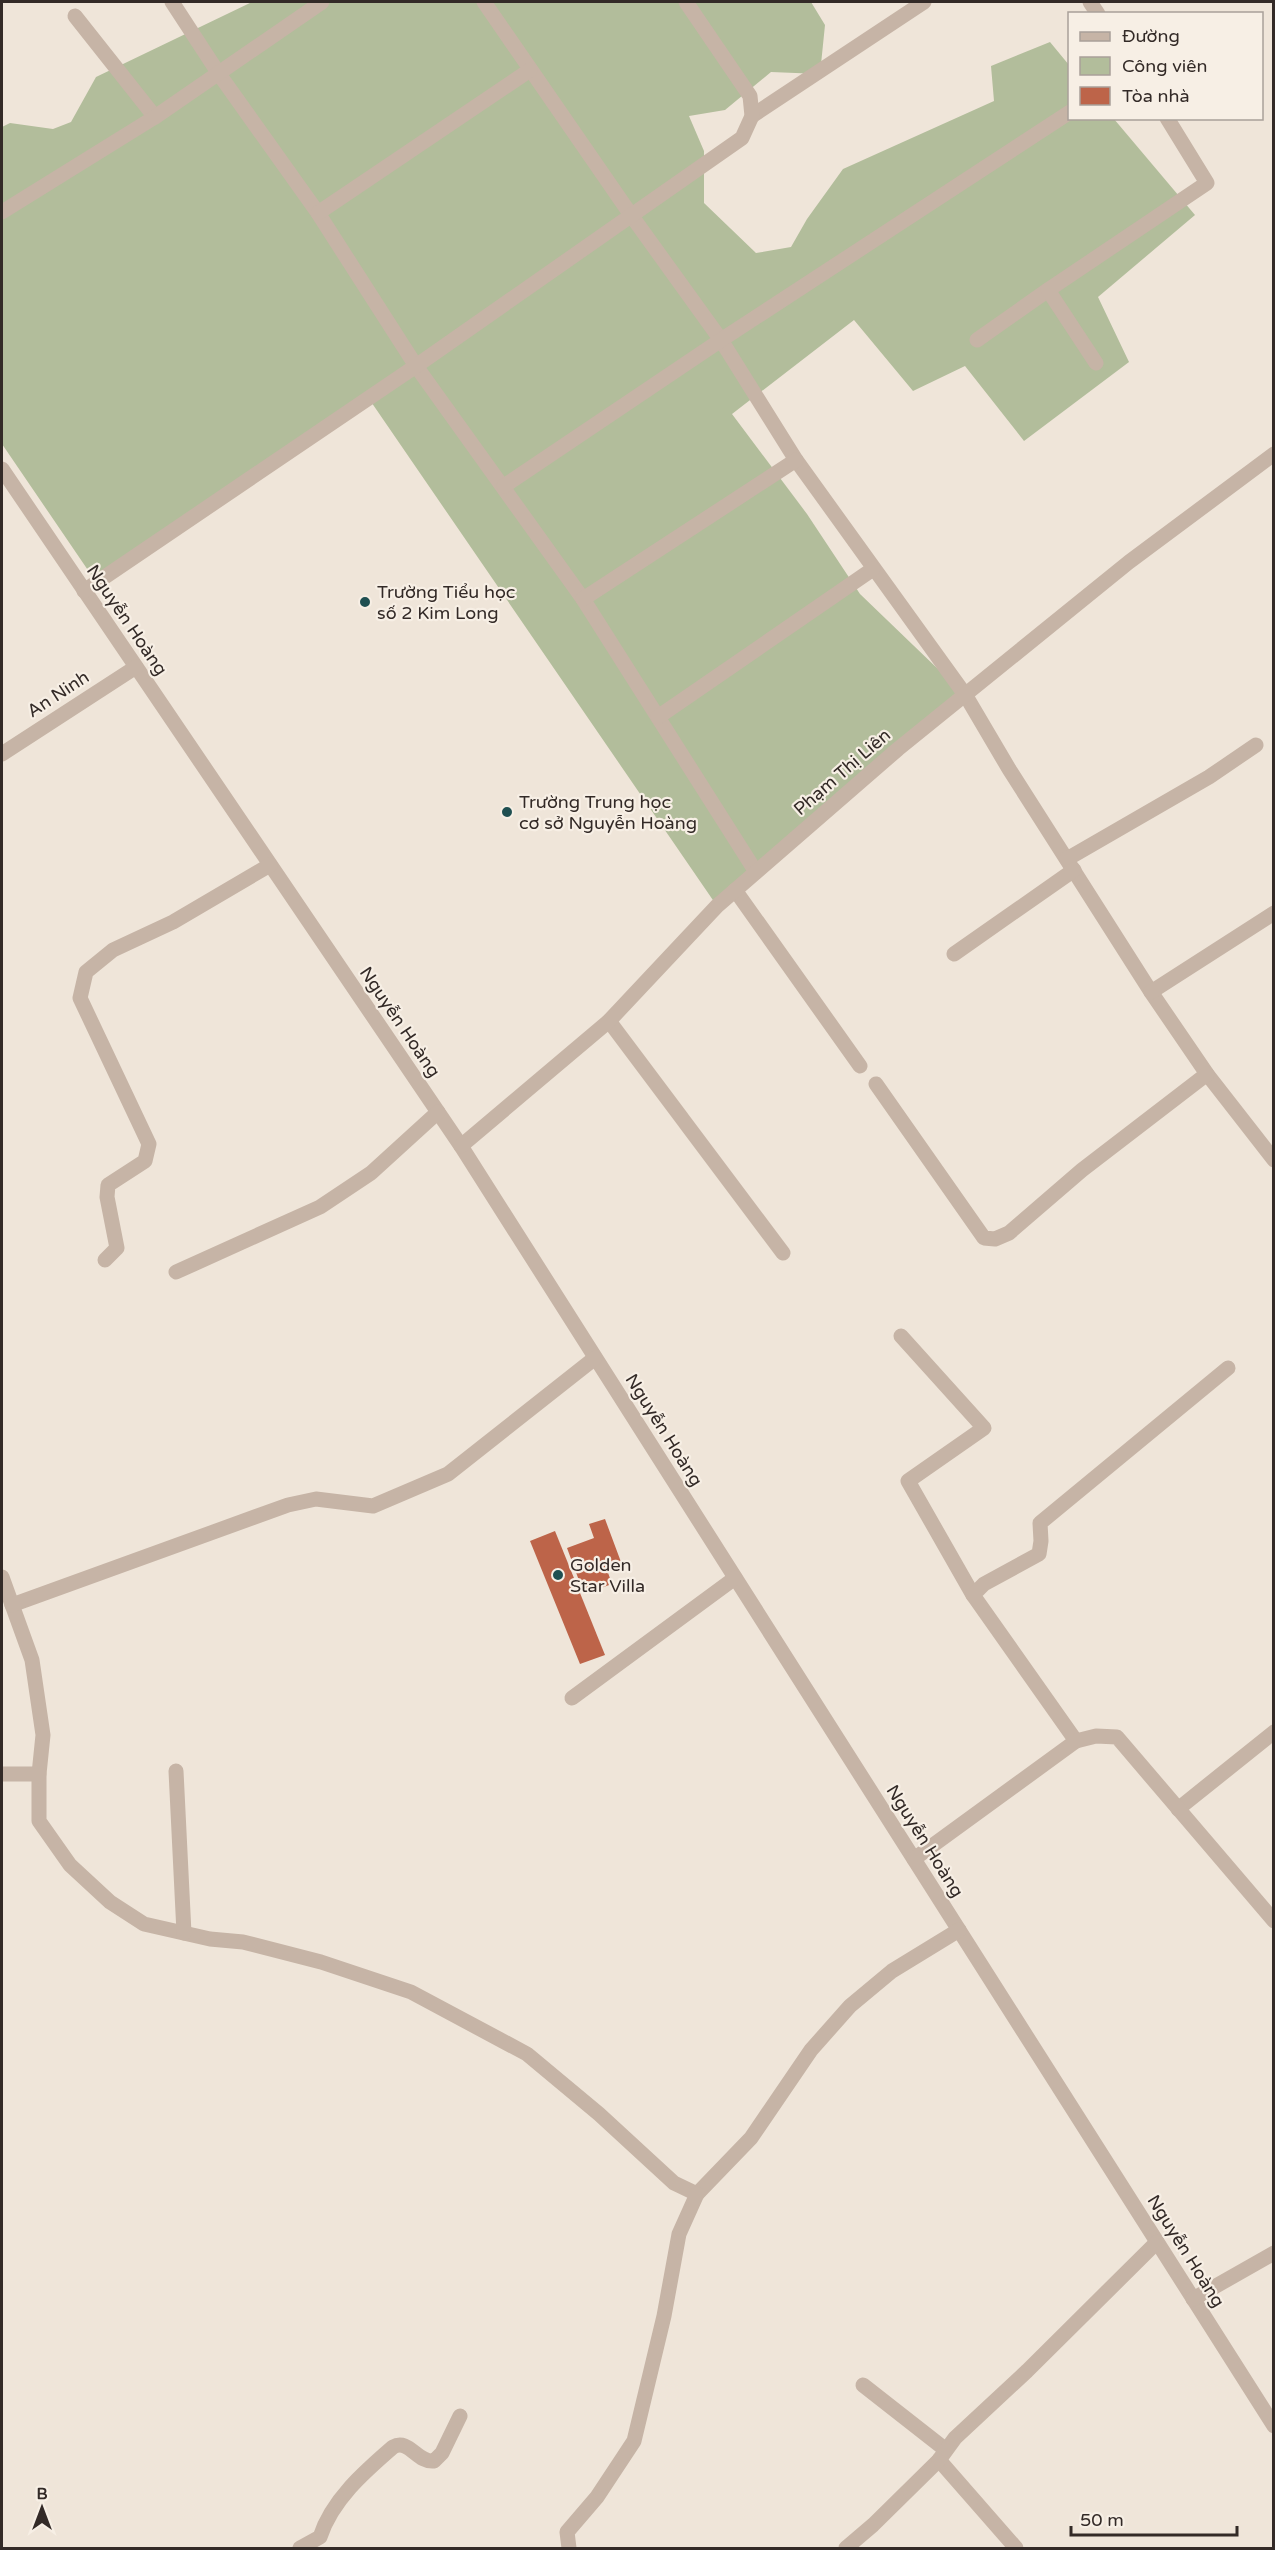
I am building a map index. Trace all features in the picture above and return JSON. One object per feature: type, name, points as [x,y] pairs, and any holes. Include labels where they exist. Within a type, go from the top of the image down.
[{"type":"street","points":[[172,2],[219,74],[318,213],[416,366],[583,599],[756,872]]},
{"type":"street","points":[[2,212],[156,117],[322,2]]},
{"type":"street","points":[[484,2],[631,215],[721,340],[796,460],[966,696],[1008,769],[1151,992],[1207,1074],[1274,1160]]},
{"type":"street","points":[[84,591],[416,366],[742,138],[752,116],[750,96],[686,2]]},
{"type":"street","points":[[752,116],[924,2]]},
{"type":"street","points":[[75,16],[156,117]]},
{"type":"street","points":[[318,213],[530,70]]},
{"type":"street","points":[[504,486],[721,340],[1068,113]]},
{"type":"street","points":[[977,340],[1047,290],[1207,183],[1168,120]]},
{"type":"street","points":[[1047,290],[1096,363]]},
{"type":"street","name":"Phạm Thị Liên","points":[[461,1146],[609,1022],[717,906],[898,749],[1129,562],[1274,454]]},
{"type":"street","points":[[583,599],[796,460]]},
{"type":"street","name":"Nguyễn Hoàng","points":[[2,470],[461,1146],[1274,2426]]},
{"type":"street","points":[[658,717],[873,569]]},
{"type":"street","name":"An Ninh","points":[[2,753],[136,667]]},
{"type":"street","points":[[954,954],[1071,864],[1256,745]]},
{"type":"street","points":[[105,1260],[117,1248],[107,1197],[108,1185],[145,1161],[149,1144],[80,998],[86,972],[113,950],[173,922],[270,865]]},
{"type":"street","points":[[735,890],[860,1066]]},
{"type":"street","points":[[1151,992],[1274,913]]},
{"type":"street","points":[[609,1022],[783,1253]]},
{"type":"street","points":[[876,1084],[984,1238],[995,1239],[1009,1233],[1082,1170],[1207,1074]]},
{"type":"street","points":[[176,1272],[320,1207],[371,1173],[438,1112]]},
{"type":"street","points":[[902,1336],[984,1428],[908,1481],[973,1595],[1076,1741]]},
{"type":"street","points":[[12,1605],[288,1505],[316,1499],[373,1506],[448,1474],[596,1358]]},
{"type":"street","points":[[973,1595],[984,1584],[1039,1554],[1040,1523],[1228,1368]]},
{"type":"street","points":[[2,1577],[32,1660],[43,1735],[39,1774],[39,1821],[70,1865],[110,1902],[144,1923],[210,1939],[243,1942],[321,1962],[411,1992],[527,2054],[599,2114],[674,2182],[697,2194]]},
{"type":"street","points":[[572,1698],[735,1578]]},
{"type":"street","points":[[1178,1809],[1274,1732]]},
{"type":"street","points":[[914,1859],[1076,1741],[1096,1736],[1117,1737],[1274,1921]]},
{"type":"street","points":[[176,1771],[184,1933]]},
{"type":"street","points":[[2,1774],[39,1774]]},
{"type":"street","points":[[569,2548],[567,2532],[597,2497],[634,2441],[664,2316],[679,2234],[697,2194],[751,2138],[811,2050],[850,2006],[892,1971],[959,1930]]},
{"type":"street","points":[[846,2548],[873,2525],[943,2455],[955,2438],[1027,2371],[1157,2242]]},
{"type":"street","points":[[1193,2299],[1274,2253]]},
{"type":"street","points":[[863,2385],[943,2455],[1016,2548]]},
{"type":"street","points":[[300,2548],[324,2543],[324,2525],[339,2500],[388,2451],[402,2444],[422,2460],[434,2461],[442,2453],[460,2416]]},
{"type":"green space","points":[[252,2],[811,2],[825,25],[820,74],[771,72],[725,110],[689,116],[704,151],[704,203],[756,253],[791,247],[807,219],[843,169],[994,101],[991,66],[1050,42],[1068,64],[1068,120],[1115,120],[1195,215],[1098,297],[1129,362],[1024,441],[965,366],[913,391],[854,320],[732,414],[807,514],[860,594],[966,696],[717,906],[365,393],[94,579],[2,444],[2,127],[10,123],[53,129],[71,122],[96,77]]},
{"type":"building","name":"Golden Star Villa","points":[[605,1519],[621,1562],[606,1567],[612,1584],[584,1594],[567,1548],[594,1538],[589,1524]]},
{"type":"building","name":"Golden Star Villa","points":[[555,1531],[605,1655],[580,1664],[530,1541]]},
{"type":"place","name":"Trường Tiểu học số 2 Kim Long","points":[[365,602]]},
{"type":"place","name":"Trường Trung học cơ sở Nguyễn Hoàng","points":[[507,812]]},
{"type":"place","name":"Golden Star Villa","points":[[558,1575]]}]
